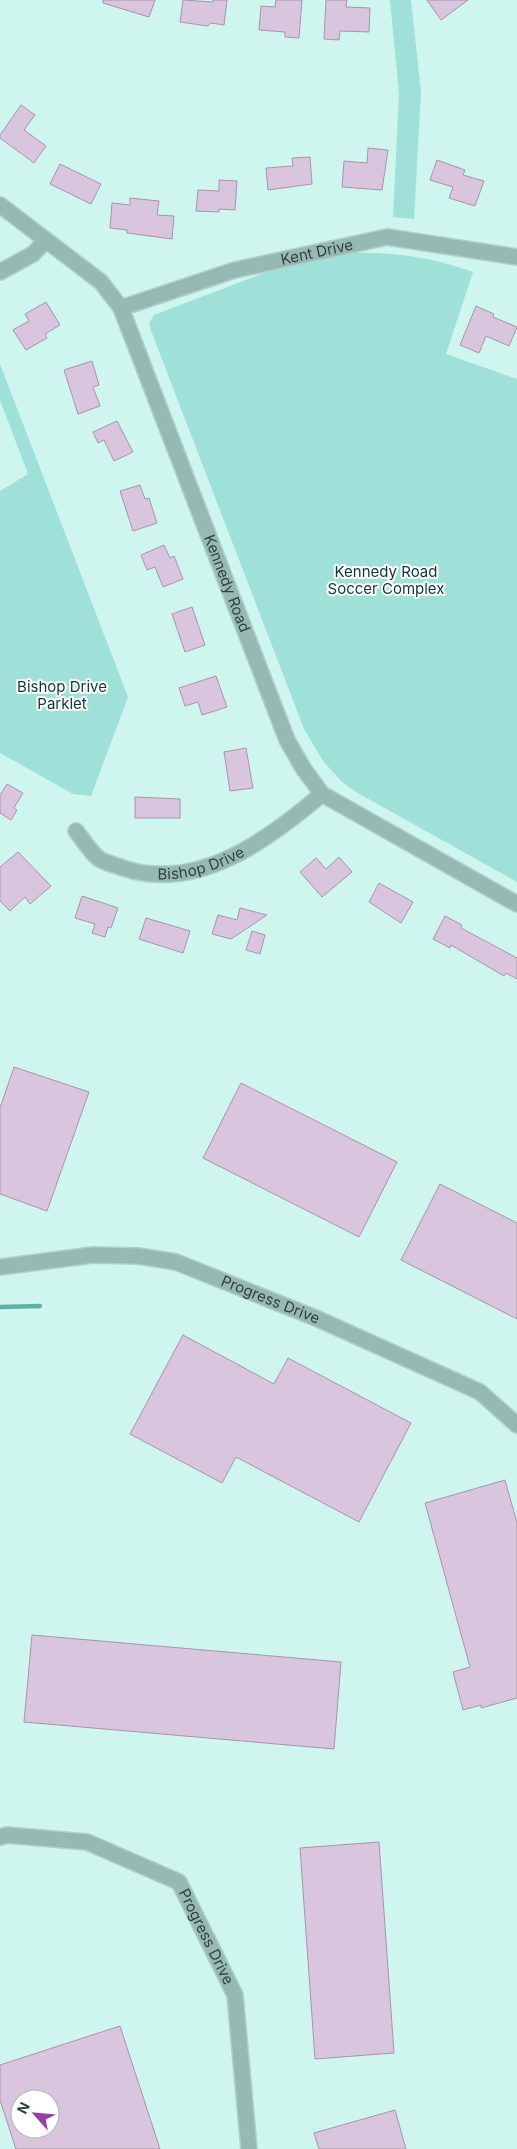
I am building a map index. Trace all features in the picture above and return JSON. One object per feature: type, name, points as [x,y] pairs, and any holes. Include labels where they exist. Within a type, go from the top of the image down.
[{"type":"street","name":"Kennedy Road","points":[[0,205],[101,282],[121,308],[287,740],[303,768],[322,794],[517,904]]},
{"type":"street","name":"Kent Drive","points":[[121,308],[235,270],[387,237],[517,257]]},
{"type":"street","points":[[0,272],[33,254],[46,240]]},
{"type":"street","name":"Bishop Drive","points":[[76,831],[99,860],[132,871],[167,876],[208,867],[242,853],[300,813],[322,794]]},
{"type":"street","name":"Progress Drive","points":[[0,1267],[93,1255],[138,1256],[176,1262],[318,1319],[480,1392],[517,1425]]},
{"type":"street","name":"Progress Drive","points":[[0,1836],[87,1842],[179,1882],[235,1995],[249,2149]]},
{"type":"green space","points":[[390,0],[411,0],[421,92],[414,219],[393,217],[399,94]]},
{"type":"green space","name":"Kennedy Road Soccer Complex","points":[[346,253],[410,256],[442,262],[473,272],[446,354],[517,379],[517,882],[356,792],[342,782],[323,761],[304,729],[150,328],[149,323],[154,315],[287,265]]},
{"type":"green space","name":"Bishop Drive Parklet","points":[[0,364],[128,697],[91,796],[73,794],[0,753],[0,491],[28,474],[0,400]]},
{"type":"building","points":[[103,0],[155,0],[149,17],[103,3]]},
{"type":"building","points":[[183,0],[213,2],[213,0],[227,0],[224,25],[211,23],[208,26],[180,22]]},
{"type":"building","points":[[276,0],[302,0],[299,38],[285,37],[285,32],[259,30],[261,6],[275,7]]},
{"type":"building","points":[[326,0],[347,0],[346,7],[370,8],[369,32],[340,31],[339,40],[324,39]]},
{"type":"building","points":[[427,0],[468,0],[441,20]]},
{"type":"building","points":[[21,105],[35,115],[24,130],[46,146],[34,163],[0,138],[0,135]]},
{"type":"building","points":[[368,148],[388,150],[382,190],[342,187],[344,161],[367,163]]},
{"type":"building","points":[[310,157],[312,184],[268,190],[266,168],[293,166],[292,158]]},
{"type":"building","points":[[437,160],[465,170],[463,175],[484,181],[475,206],[449,198],[453,187],[430,180]]},
{"type":"building","points":[[60,164],[101,184],[91,204],[50,184]]},
{"type":"building","points":[[219,180],[237,181],[235,210],[219,209],[219,212],[196,211],[198,190],[219,191]]},
{"type":"building","points":[[130,198],[159,201],[157,215],[174,216],[172,239],[127,233],[127,230],[110,228],[112,203],[130,205]]},
{"type":"building","points":[[46,302],[60,325],[45,334],[47,338],[26,350],[13,330],[29,321],[25,314]]},
{"type":"building","points":[[476,306],[494,314],[493,317],[517,327],[509,346],[486,336],[479,353],[460,345]]},
{"type":"building","points":[[92,361],[99,385],[93,387],[100,406],[78,414],[64,370]]},
{"type":"building","points":[[117,421],[133,452],[114,461],[104,440],[98,443],[93,432]]},
{"type":"building","points":[[140,485],[145,499],[149,498],[157,523],[133,531],[120,491]]},
{"type":"building","points":[[164,545],[170,558],[174,556],[183,579],[163,587],[155,567],[147,570],[141,555]]},
{"type":"building","points":[[192,607],[205,645],[185,652],[172,614]]},
{"type":"building","points":[[216,676],[227,707],[202,715],[198,702],[185,706],[179,688]]},
{"type":"building","points":[[246,748],[253,788],[230,791],[224,752]]},
{"type":"building","points":[[7,784],[23,793],[14,808],[17,810],[11,820],[0,813],[0,795]]},
{"type":"building","points":[[135,797],[180,799],[180,818],[135,818]]},
{"type":"building","points":[[18,852],[51,886],[30,904],[25,897],[10,911],[0,901],[0,867]]},
{"type":"building","points":[[339,857],[352,872],[322,897],[300,872],[316,858],[326,869]]},
{"type":"building","points":[[379,883],[413,902],[401,923],[369,902]]},
{"type":"building","points":[[82,896],[118,908],[111,928],[108,927],[105,937],[92,933],[95,924],[75,918]]},
{"type":"building","points":[[240,908],[267,915],[231,939],[212,934],[218,915],[237,920]]},
{"type":"building","points":[[445,916],[462,925],[461,928],[517,958],[517,979],[506,973],[504,976],[451,945],[450,948],[433,939]]},
{"type":"building","points":[[146,918],[190,931],[183,953],[139,939]]},
{"type":"building","points":[[252,931],[265,935],[260,954],[246,950]]},
{"type":"building","points":[[14,1067],[89,1092],[47,1211],[0,1194],[0,1108]]},
{"type":"building","points":[[241,1083],[397,1162],[359,1237],[203,1158]]},
{"type":"building","points":[[440,1184],[517,1223],[517,1319],[401,1260]]},
{"type":"building","points":[[183,1335],[274,1384],[288,1358],[411,1423],[359,1522],[236,1457],[222,1483],[130,1434]]},
{"type":"building","points":[[505,1480],[517,1523],[517,1698],[481,1708],[481,1705],[463,1710],[453,1672],[470,1667],[425,1503]]},
{"type":"building","points":[[32,1635],[341,1662],[334,1749],[24,1722]]},
{"type":"building","points":[[379,1842],[394,2053],[315,2059],[300,1848]]},
{"type":"building","points":[[120,2026],[160,2149],[16,2149],[13,2139],[60,2139],[60,2089],[10,2089],[10,2131],[0,2100],[0,2065]]},
{"type":"building","points":[[395,2110],[406,2149],[319,2149],[314,2133]]},
{"type":"waterway","points":[[0,1307],[40,1306]]}]
